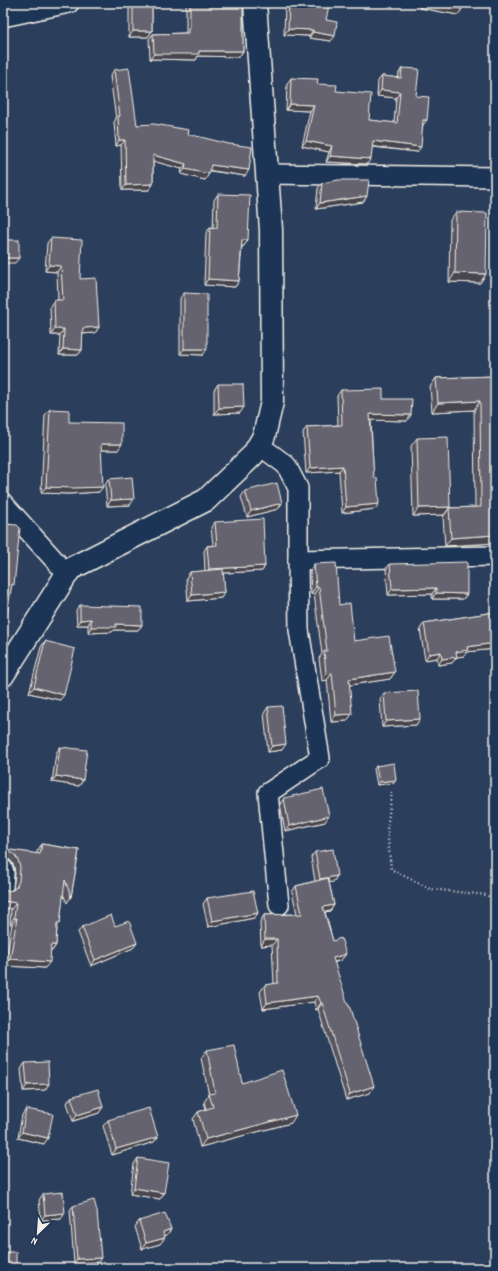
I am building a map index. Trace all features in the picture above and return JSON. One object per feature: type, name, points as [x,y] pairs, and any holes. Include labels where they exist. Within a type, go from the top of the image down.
[{"type":"street","points":[[3,17],[69,3]]},
{"type":"street","points":[[3,675],[4,671],[70,570],[206,500],[253,455],[264,436],[272,402],[271,230],[255,3]]},
{"type":"street","points":[[267,174],[495,177]]},
{"type":"street","points":[[259,445],[286,465],[298,488],[299,630],[320,758],[268,793],[279,905]]},
{"type":"street","points":[[3,503],[67,574]]},
{"type":"street","points":[[298,560],[495,556]]},
{"type":"street","points":[[3,869],[3,887]]},
{"type":"path","points":[[392,792],[387,829],[391,869],[430,889],[487,895],[495,901]]},
{"type":"building","points":[[133,3],[152,3],[152,31],[133,31]]},
{"type":"building","points":[[190,3],[243,3],[243,51],[199,51],[199,54],[154,54],[153,34],[188,33],[188,28],[190,28]]},
{"type":"building","points":[[289,3],[327,3],[326,5],[329,5],[326,20],[337,22],[335,36],[313,32],[313,30],[288,29]]},
{"type":"building","points":[[427,3],[463,3],[462,9]]},
{"type":"building","points":[[129,68],[137,125],[154,124],[189,130],[188,134],[229,144],[252,147],[249,170],[211,165],[209,174],[185,169],[186,164],[153,155],[153,184],[126,185],[125,140],[119,140],[118,116],[120,116],[114,70]]},
{"type":"building","points":[[402,68],[419,69],[416,96],[429,97],[427,120],[423,120],[421,147],[373,141],[371,159],[330,156],[332,146],[306,141],[314,105],[290,104],[291,78],[318,79],[317,84],[337,85],[336,91],[371,94],[369,120],[397,123],[400,92],[381,90],[382,76],[401,78]]},
{"type":"building","points":[[338,180],[369,180],[367,196],[320,203],[322,183]]},
{"type":"building","points":[[218,194],[250,195],[248,240],[242,240],[239,281],[208,279],[210,227],[217,228]]},
{"type":"building","points":[[456,212],[487,213],[486,274],[455,273]]},
{"type":"building","points":[[51,238],[82,240],[80,279],[96,278],[99,327],[83,328],[82,350],[63,349],[64,329],[55,329],[54,300],[63,300],[61,266],[49,265]]},
{"type":"building","points":[[3,240],[19,240],[19,258],[3,258]]},
{"type":"building","points":[[184,293],[207,294],[207,349],[184,349]]},
{"type":"building","points":[[495,376],[495,535],[451,538],[449,508],[481,507],[480,401],[438,403],[436,378]]},
{"type":"building","points":[[218,384],[243,384],[244,407],[219,408]]},
{"type":"building","points":[[383,389],[383,399],[412,399],[411,415],[370,414],[374,478],[377,478],[379,504],[346,507],[343,466],[310,468],[307,427],[342,425],[341,390]]},
{"type":"building","points":[[50,409],[69,410],[69,422],[122,423],[122,444],[101,444],[103,487],[46,487]]},
{"type":"building","points":[[448,437],[450,507],[419,508],[417,438]]},
{"type":"building","points":[[132,477],[134,499],[111,500],[109,479]]},
{"type":"building","points":[[277,483],[282,503],[251,511],[245,491]]},
{"type":"building","points":[[263,519],[265,566],[209,569],[207,546],[217,545],[215,522]]},
{"type":"building","points":[[3,524],[17,525],[20,528],[14,585],[12,584],[6,620],[3,621]]},
{"type":"building","points":[[467,562],[467,594],[436,593],[436,588],[392,589],[390,564]]},
{"type":"building","points":[[336,563],[339,605],[350,603],[354,641],[389,636],[395,672],[349,679],[352,714],[336,715],[332,673],[326,674],[324,651],[327,651],[319,587],[316,587],[314,564]]},
{"type":"building","points":[[223,569],[225,592],[192,595],[190,572]]},
{"type":"building","points":[[80,605],[142,607],[142,625],[116,624],[116,627],[91,627],[91,619],[80,620]]},
{"type":"building","points":[[495,612],[495,643],[467,647],[468,650],[456,652],[457,657],[442,659],[441,652],[429,654],[424,623]]},
{"type":"building","points":[[45,641],[75,649],[64,695],[34,687]]},
{"type":"building","points":[[418,691],[420,719],[386,721],[384,693]]},
{"type":"building","points":[[282,706],[286,744],[272,746],[268,707]]},
{"type":"building","points":[[60,747],[87,750],[83,780],[56,776]]},
{"type":"building","points":[[394,763],[396,780],[379,782],[376,766]]},
{"type":"building","points":[[323,789],[329,816],[289,826],[284,798]]},
{"type":"building","points":[[42,844],[79,850],[71,897],[65,880],[60,923],[57,923],[56,945],[51,945],[50,962],[10,959],[17,918],[14,918],[16,903],[3,901],[3,890],[13,890],[17,886],[20,867],[15,855],[10,852],[3,853],[3,849],[40,854]]},
{"type":"building","points":[[333,849],[337,876],[320,879],[315,852]]},
{"type":"building","points":[[328,878],[334,905],[323,907],[333,941],[341,938],[346,954],[333,958],[374,1086],[350,1094],[322,1003],[318,996],[267,1003],[265,985],[278,983],[277,939],[265,939],[264,915],[302,914],[296,886]]},
{"type":"building","points":[[253,891],[258,913],[212,921],[207,898]]},
{"type":"building","points":[[111,915],[115,926],[129,921],[137,943],[95,960],[82,927]]},
{"type":"building","points":[[234,1045],[242,1083],[282,1070],[296,1115],[206,1139],[198,1112],[213,1107],[209,1094],[215,1093],[207,1050]]},
{"type":"building","points":[[48,1062],[49,1084],[27,1085],[25,1063]]},
{"type":"building","points":[[98,1089],[103,1107],[77,1115],[71,1097]]},
{"type":"building","points":[[149,1108],[158,1137],[116,1149],[108,1120]]},
{"type":"building","points":[[26,1109],[53,1114],[48,1138],[22,1132]]},
{"type":"building","points":[[138,1158],[169,1163],[164,1193],[134,1188]]},
{"type":"building","points":[[63,1192],[65,1213],[45,1215],[43,1194]]},
{"type":"building","points":[[94,1200],[97,1211],[101,1258],[77,1259],[73,1206]]},
{"type":"building","points":[[165,1213],[171,1229],[163,1232],[165,1238],[146,1243],[139,1221]]},
{"type":"building","points":[[3,1252],[16,1252],[16,1268],[3,1268]]}]
